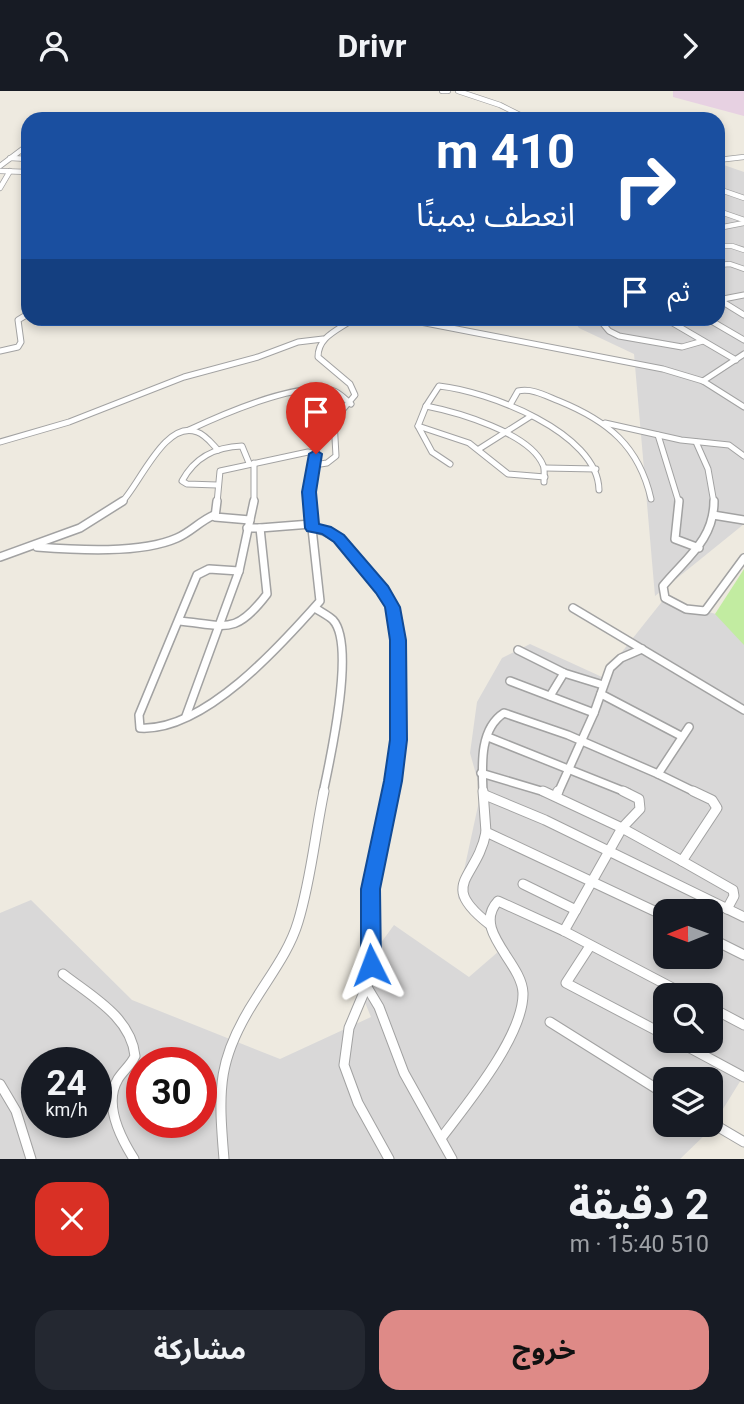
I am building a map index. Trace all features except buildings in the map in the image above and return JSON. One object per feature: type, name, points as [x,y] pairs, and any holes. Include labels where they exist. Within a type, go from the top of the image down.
[{"type":"street","points":[[457,91],[514,112]]},
{"type":"street","points":[[0,169],[21,150]]},
{"type":"street","points":[[725,159],[744,157]]},
{"type":"street","points":[[10,158],[21,159]]},
{"type":"street","points":[[0,169],[21,172]]},
{"type":"street","points":[[0,188],[10,171]]},
{"type":"street","points":[[725,191],[744,198]]},
{"type":"street","points":[[725,214],[744,222]]},
{"type":"street","points":[[725,226],[744,222]]},
{"type":"street","points":[[725,246],[744,250]]},
{"type":"street","points":[[725,264],[744,269]]},
{"type":"street","points":[[725,299],[744,296]]},
{"type":"street","points":[[725,304],[744,315]]},
{"type":"street","points":[[0,351],[18,347],[18,320],[21,318]]},
{"type":"street","points":[[0,442],[69,422],[184,377],[258,357],[298,342],[323,339],[342,326]]},
{"type":"street","points":[[442,326],[630,362],[704,381],[744,407]]},
{"type":"street","points":[[605,326],[619,336],[682,347],[703,341]]},
{"type":"street","points":[[678,326],[736,360]]},
{"type":"street","points":[[720,326],[744,340]]},
{"type":"street","points":[[314,465],[327,463],[336,456],[338,451],[333,423],[351,404],[355,395],[354,388],[317,356],[323,339]]},
{"type":"street","points":[[704,381],[744,354]]},
{"type":"street","points":[[418,426],[437,387],[469,391],[510,405],[566,439],[596,470],[599,490]]},
{"type":"street","points":[[0,557],[70,531],[122,502],[136,485],[152,454],[173,437],[234,408],[314,389],[336,391],[351,404]]},
{"type":"street","points":[[510,405],[518,391],[528,389],[600,422],[618,435],[642,464],[651,499]]},
{"type":"street","points":[[418,426],[460,439],[478,449],[508,474],[545,480],[545,468],[540,460],[505,432],[462,412],[426,405]]},
{"type":"street","points":[[478,449],[531,416]]},
{"type":"street","points":[[600,422],[696,442],[729,445],[744,456]]},
{"type":"street","points":[[418,426],[432,451],[450,464]]},
{"type":"street","points":[[189,431],[198,431],[218,450]]},
{"type":"street","points":[[658,435],[679,501],[674,537],[679,542],[699,548]]},
{"type":"street","points":[[696,442],[714,485],[713,515],[699,548],[669,578],[663,589],[668,601],[694,611],[706,610],[744,558]]},
{"type":"street","points":[[186,716],[239,571],[256,493],[256,469],[243,447],[218,450],[194,462],[181,481],[184,484],[216,485]]},
{"type":"street","points":[[214,515],[216,485],[218,475],[223,470],[311,452],[317,455],[309,492],[321,594],[315,608],[253,674],[217,701],[148,730],[140,728],[138,721],[200,572],[215,568],[239,571]]},
{"type":"street","points":[[545,468],[596,470]]},
{"type":"street","points":[[33,546],[96,548],[171,540],[214,515]]},
{"type":"street","points":[[214,515],[223,520],[250,520]]},
{"type":"street","points":[[713,515],[744,520]]},
{"type":"street","points":[[247,529],[312,526],[326,530],[339,539],[382,590],[392,607],[398,640],[398,740],[393,781],[370,889],[371,965],[367,987],[349,1028],[344,1065],[358,1103],[389,1159]]},
{"type":"street","points":[[180,621],[232,626],[245,620],[267,594],[267,571],[260,528]]},
{"type":"street","points":[[224,1159],[220,1107],[224,1063],[245,1018],[288,946],[298,922],[338,717],[342,649],[338,630],[334,621],[315,608]]},
{"type":"street","points":[[573,608],[744,710]]},
{"type":"street","points":[[556,796],[616,662],[642,649]]},
{"type":"street","points":[[518,650],[602,689],[681,736]]},
{"type":"street","points":[[550,696],[564,673]]},
{"type":"street","points":[[510,681],[594,713]]},
{"type":"street","points":[[442,1137],[509,1038],[522,1007],[523,983],[489,924],[470,911],[461,896],[464,878],[483,854],[486,832],[482,755],[495,718],[508,713],[659,773],[712,800],[717,807],[712,819],[682,861]]},
{"type":"street","points":[[659,773],[689,727]]},
{"type":"street","points":[[488,737],[553,761],[639,799],[640,809],[622,828],[611,852],[564,931]]},
{"type":"street","points":[[481,773],[521,782],[556,796],[682,861],[733,890],[734,896],[727,909]]},
{"type":"street","points":[[485,795],[611,852],[744,917]]},
{"type":"street","points":[[486,832],[653,910]]},
{"type":"street","points":[[523,884],[576,910]]},
{"type":"street","points":[[489,924],[494,904],[504,902],[663,983]]},
{"type":"street","points":[[723,944],[744,954]]},
{"type":"street","points":[[590,946],[566,983],[653,1029]]},
{"type":"street","points":[[63,974],[107,1008],[124,1027],[134,1044],[135,1056],[119,1079],[113,1097],[116,1119],[134,1159]]},
{"type":"street","points":[[367,987],[378,1001],[403,1071],[442,1137],[450,1158]]},
{"type":"street","points":[[723,1014],[744,1025]]},
{"type":"street","points":[[550,1022],[653,1086]]},
{"type":"street","points":[[699,1053],[744,1077]]},
{"type":"street","points":[[0,1084],[16,1111],[31,1159]]},
{"type":"street","points":[[723,1130],[744,1142]]},
{"type":"shaded area","points":[[673,91],[744,91],[744,116],[673,97]]},
{"type":"shaded area","points":[[725,165],[744,172],[744,524],[655,596],[634,354],[578,326],[725,326]]},
{"type":"shaded area","points":[[664,599],[726,617],[744,637],[744,1075],[723,1109],[723,1067],[653,1067],[653,1137],[703,1137],[680,1159],[0,1159],[0,913],[31,900],[132,1000],[280,1059],[371,1017],[355,978],[394,925],[469,977],[506,945],[458,898],[481,792],[470,753],[477,702],[502,658],[530,644],[602,677]]},
{"type":"green space","points":[[744,569],[744,645],[715,614]]},
{"type":"route","points":[[316,454],[309,492],[312,528],[326,530],[339,539],[382,590],[392,607],[398,640],[397,759],[370,889],[371,965]]}]
